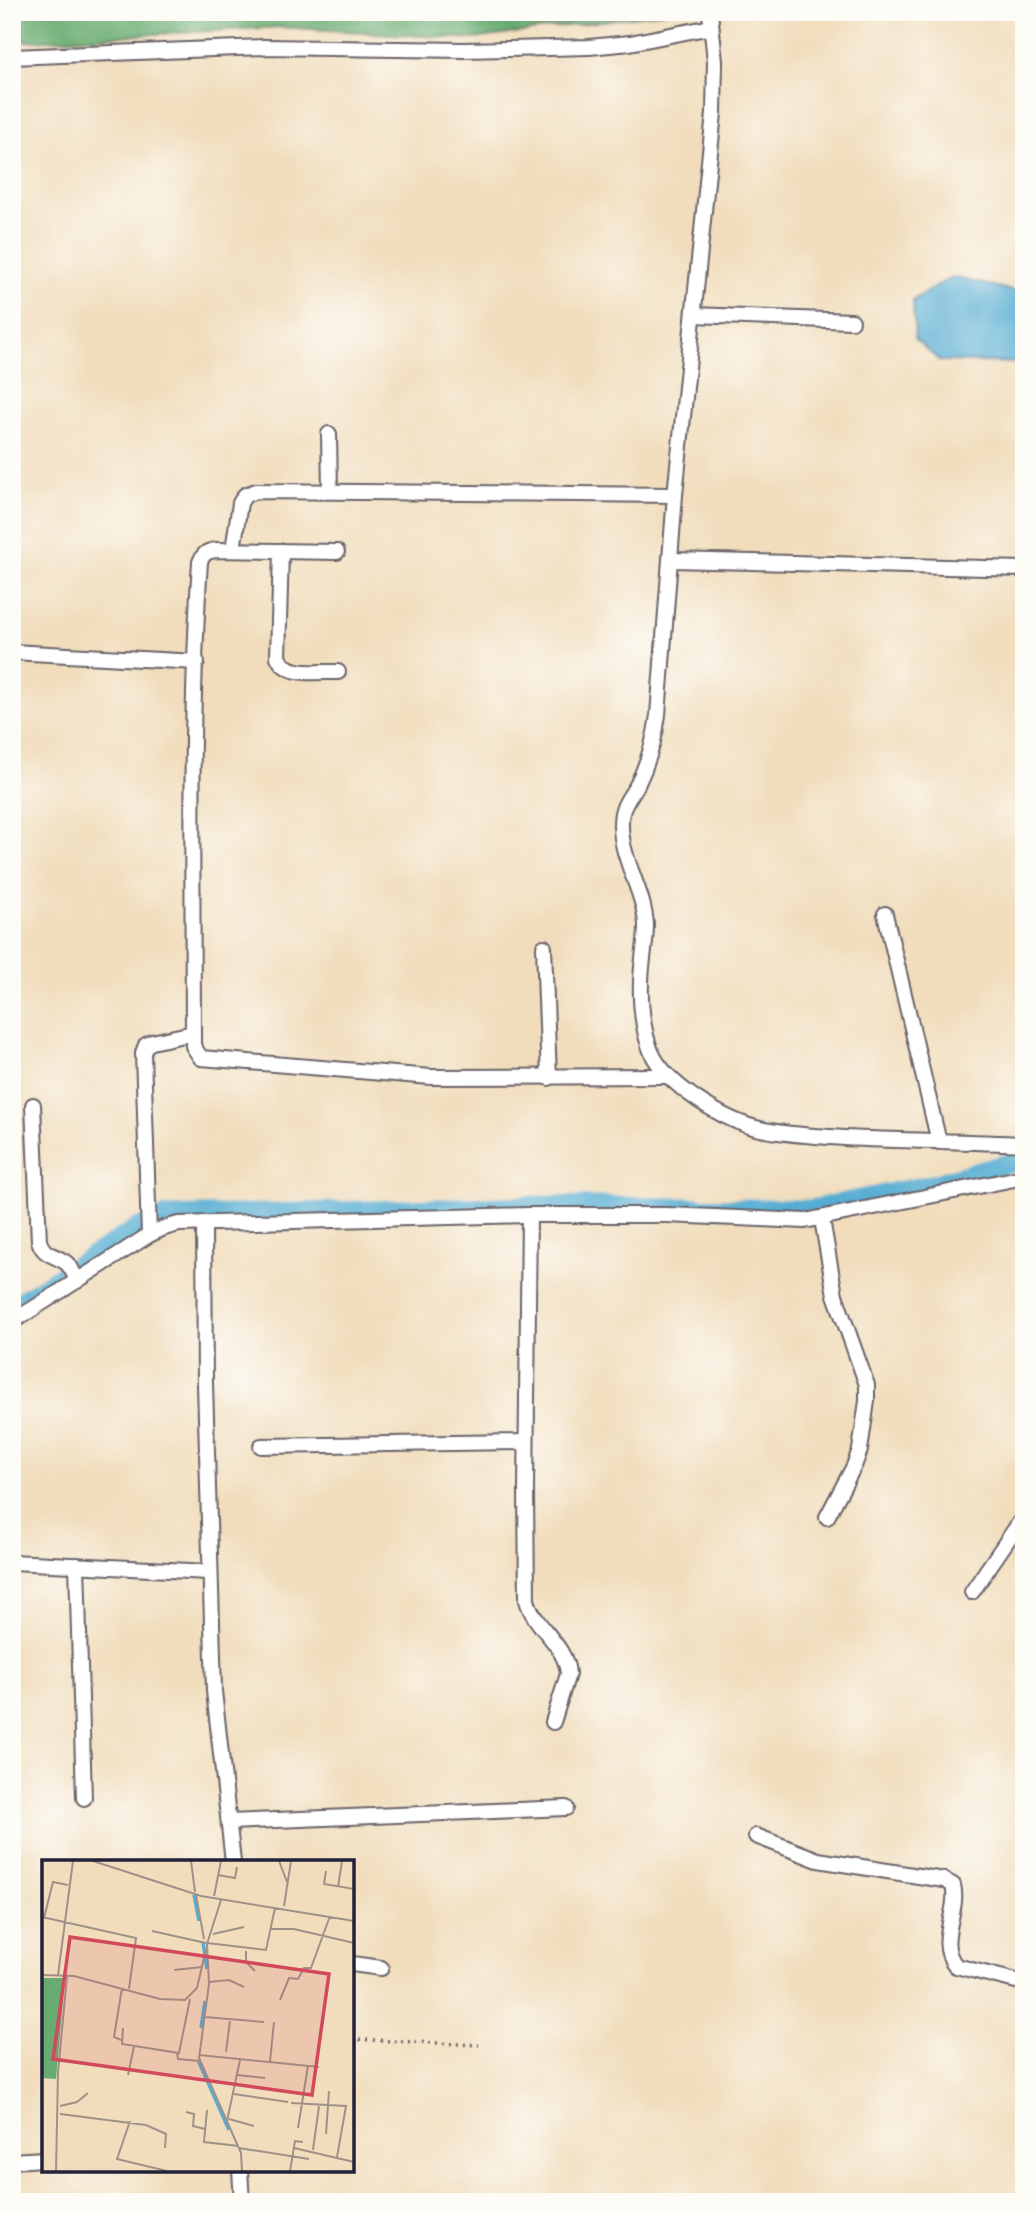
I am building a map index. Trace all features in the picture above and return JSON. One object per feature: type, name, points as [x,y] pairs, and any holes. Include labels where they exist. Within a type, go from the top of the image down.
[{"type":"street","points":[[12,57],[263,47],[464,50],[589,47],[630,43],[710,19],[715,61],[714,113],[675,495],[656,733],[637,785],[622,810],[620,830],[623,847],[644,905],[646,929],[640,985],[646,1037],[658,1065],[678,1087],[734,1119],[758,1128],[793,1135],[1024,1144]]},
{"type":"street","points":[[694,315],[852,321]]},
{"type":"street","points":[[329,434],[330,491]]},
{"type":"street","points":[[233,550],[240,503],[245,495],[256,491],[675,495]]},
{"type":"street","points":[[337,552],[209,551],[203,554],[200,562],[192,815],[193,1046],[201,1058],[430,1077],[668,1076]]},
{"type":"street","points":[[281,551],[278,657],[282,665],[290,670],[338,672]]},
{"type":"street","points":[[671,560],[1024,569]]},
{"type":"street","points":[[12,652],[197,662]]},
{"type":"street","points":[[885,914],[939,1142]]},
{"type":"street","points":[[544,947],[549,1078]]},
{"type":"street","points":[[148,1227],[143,1053],[146,1045],[152,1042],[193,1033]]},
{"type":"street","points":[[33,1105],[39,1241],[41,1249],[73,1273]]},
{"type":"street","points":[[12,1322],[73,1273],[148,1227],[164,1228],[179,1224],[204,1223],[529,1215],[667,1215],[805,1221],[1024,1177]]},
{"type":"street","points":[[529,1215],[527,1600],[533,1615],[564,1656],[567,1666],[568,1674],[554,1722]]},
{"type":"street","points":[[821,1219],[835,1296],[867,1385],[860,1450],[827,1517]]},
{"type":"street","points":[[204,1223],[209,1572],[214,1692],[233,1860]]},
{"type":"street","points":[[261,1446],[526,1441]]},
{"type":"street","points":[[972,1592],[1024,1516]]},
{"type":"street","points":[[12,1562],[209,1572]]},
{"type":"street","points":[[77,1565],[84,1798]]},
{"type":"street","points":[[230,1822],[566,1808]]},
{"type":"street","points":[[756,1836],[818,1860],[944,1880],[953,1885],[956,1894],[947,1947],[950,1959],[956,1966],[1024,1983]]},
{"type":"street","points":[[354,1965],[381,1968]]},
{"type":"street","points":[[12,2161],[42,2159]]},
{"type":"street","points":[[240,2172],[242,2202]]},
{"type":"path","points":[[354,2039],[479,2045]]},
{"type":"green space","points":[[12,12],[666,12],[473,39],[280,27],[12,42]]},
{"type":"water","points":[[952,277],[1024,293],[1024,363],[940,361],[915,339],[913,300]]},
{"type":"waterway","points":[[12,1306],[135,1229],[167,1216],[537,1205],[811,1209],[927,1185],[1024,1159]]}]
